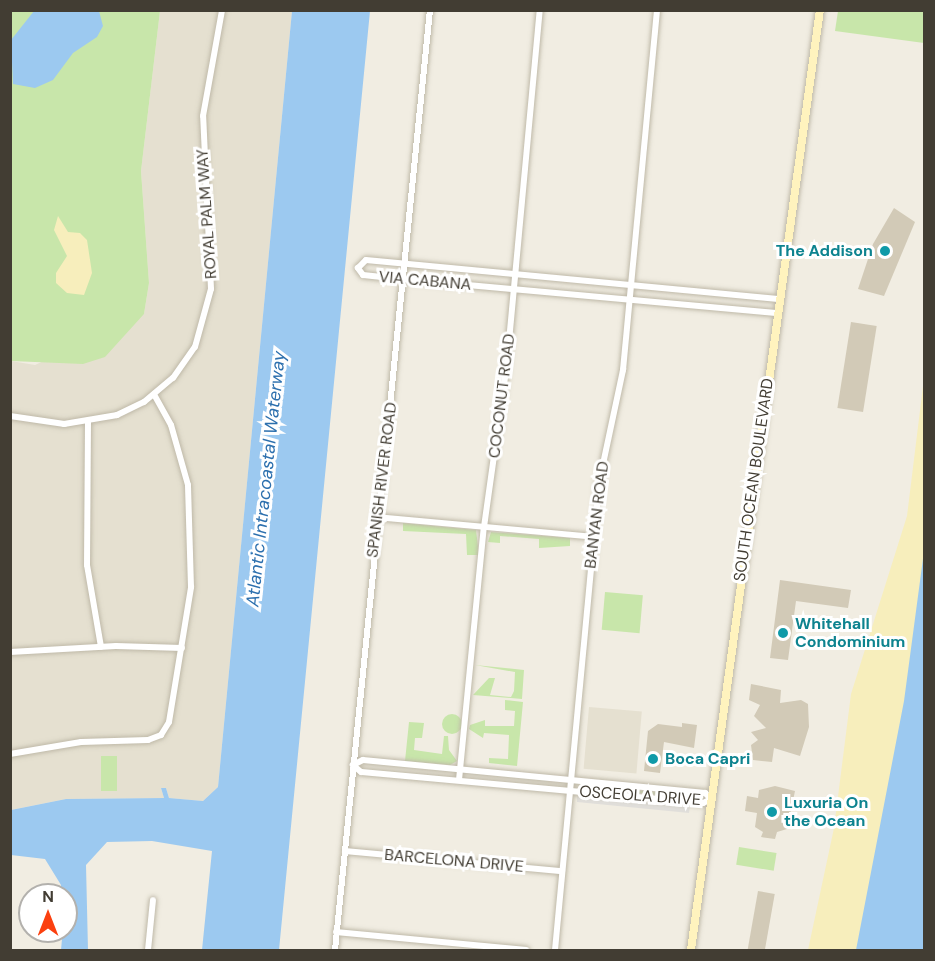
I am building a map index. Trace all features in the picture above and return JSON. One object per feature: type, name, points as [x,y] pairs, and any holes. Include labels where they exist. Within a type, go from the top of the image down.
[{"type":"main road","name":"SOUTH OCEAN BOULEVARD","points":[[692,951],[776,313],[820,10]]},
{"type":"street","name":"ROYAL PALM WAY","points":[[10,416],[49,423],[88,422],[131,409],[154,394],[187,360],[210,304],[203,116],[222,10]]},
{"type":"street","name":"SPANISH RIVER ROAD","points":[[334,951],[376,517],[408,264],[430,10]]},
{"type":"street","name":"COCONUT ROAD","points":[[459,780],[484,527],[516,274],[540,10]]},
{"type":"street","name":"BANYAN ROAD","points":[[555,951],[599,483],[620,395],[657,10]]},
{"type":"street","name":"VIA CABANA","points":[[776,313],[363,275],[358,268],[366,260],[778,299]]},
{"type":"street","points":[[10,754],[159,736],[169,722],[191,587],[187,477],[171,425],[154,394]]},
{"type":"street","points":[[88,422],[87,565],[101,646]]},
{"type":"street","points":[[376,517],[594,537]]},
{"type":"street","points":[[10,652],[101,646],[182,648]]},
{"type":"street","name":"OSCEOLA DRIVE","points":[[363,760],[705,793],[711,800],[703,803],[361,772],[353,765],[363,760]]},
{"type":"street","name":"BARCELONA DRIVE","points":[[345,851],[562,871]]},
{"type":"street","points":[[148,951],[153,900]]},
{"type":"street","points":[[336,932],[526,951]]},
{"type":"shaded area","points":[[160,11],[292,11],[218,787],[203,801],[169,798],[166,788],[161,788],[164,798],[66,799],[11,810],[11,361],[35,365],[144,314],[149,283],[141,171]]},
{"type":"shaded area","points":[[589,707],[642,712],[636,773],[584,769]]},
{"type":"shaded area","points":[[577,796],[690,806],[689,813],[577,802]]},
{"type":"green space","points":[[10,11],[160,11],[141,171],[149,283],[144,314],[105,357],[83,364],[11,361]]},
{"type":"green space","points":[[838,11],[924,11],[924,43],[835,31]]},
{"type":"green space","points":[[403,523],[476,530],[479,555],[467,555],[466,534],[403,531]]},
{"type":"green space","points":[[491,532],[570,538],[570,546],[539,548],[539,539],[500,536],[500,543],[488,542]]},
{"type":"green space","points":[[605,592],[643,595],[640,633],[602,630]]},
{"type":"green space","points":[[475,665],[524,670],[522,699],[473,695],[489,678],[495,678],[490,695],[511,697],[514,691],[515,672]]},
{"type":"green space","points":[[505,700],[523,702],[517,766],[489,763],[489,758],[508,759],[509,735],[484,733],[483,738],[469,729],[470,725],[485,720],[485,726],[514,726],[515,711],[505,710]]},
{"type":"green space","points":[[448,714],[456,714],[462,720],[462,728],[456,734],[448,734],[442,728],[442,720]]},
{"type":"green space","points":[[409,722],[424,723],[422,738],[415,738],[414,750],[442,754],[444,736],[448,736],[449,750],[457,761],[450,765],[405,761]]},
{"type":"green space","points":[[101,756],[117,756],[117,791],[101,791]]},
{"type":"green space","points":[[581,785],[701,797],[702,798],[580,788]]},
{"type":"green space","points":[[739,847],[777,853],[774,871],[736,865]]},
{"type":"sand","points":[[58,216],[68,232],[80,233],[87,240],[92,273],[84,295],[67,293],[56,283],[56,273],[67,256],[54,230]]},
{"type":"sand","points":[[924,378],[924,950],[808,950],[834,828],[851,694],[907,516]]},
{"type":"water","points":[[34,11],[99,11],[103,26],[97,37],[73,53],[53,80],[35,88],[13,84],[11,40]]},
{"type":"water","name":"Atlantic Intracoastal Waterway","points":[[292,11],[370,11],[279,950],[202,950],[212,851],[152,841],[107,842],[86,865],[88,950],[61,950],[62,943],[78,943],[78,883],[60,883],[45,859],[11,855],[11,810],[66,799],[164,798],[161,788],[166,788],[169,798],[203,801],[218,787]]},
{"type":"water","points":[[924,551],[924,950],[856,950],[904,701]]},
{"type":"building","name":"The Addison","points":[[894,208],[915,222],[884,296],[858,289],[873,244]]},
{"type":"building","points":[[851,322],[877,326],[863,412],[837,408]]},
{"type":"building","name":"Whitehall Condominium","points":[[780,580],[851,590],[848,608],[796,601],[788,660],[770,658]]},
{"type":"building","points":[[751,684],[781,690],[780,703],[801,700],[808,704],[809,727],[800,756],[774,748],[772,762],[753,760],[751,745],[758,740],[751,732],[766,728],[754,716],[760,705],[749,700]]},
{"type":"building","name":"Boca Capri","points":[[682,723],[697,725],[694,748],[664,742],[660,773],[644,771],[648,731],[658,724],[682,727]]},
{"type":"building","name":"Luxuria On the Ocean","points":[[775,786],[795,791],[787,829],[777,832],[775,839],[761,837],[763,832],[755,827],[757,813],[745,811],[747,796],[758,798],[759,790]]},
{"type":"building","points":[[758,891],[775,894],[765,950],[748,950]]},
{"type":"place","name":"The Addison","points":[[885,251]]},
{"type":"place","name":"Whitehall Condominium","points":[[783,633]]},
{"type":"place","name":"Boca Capri","points":[[653,759]]},
{"type":"place","name":"Luxuria On the Ocean","points":[[772,812]]}]
